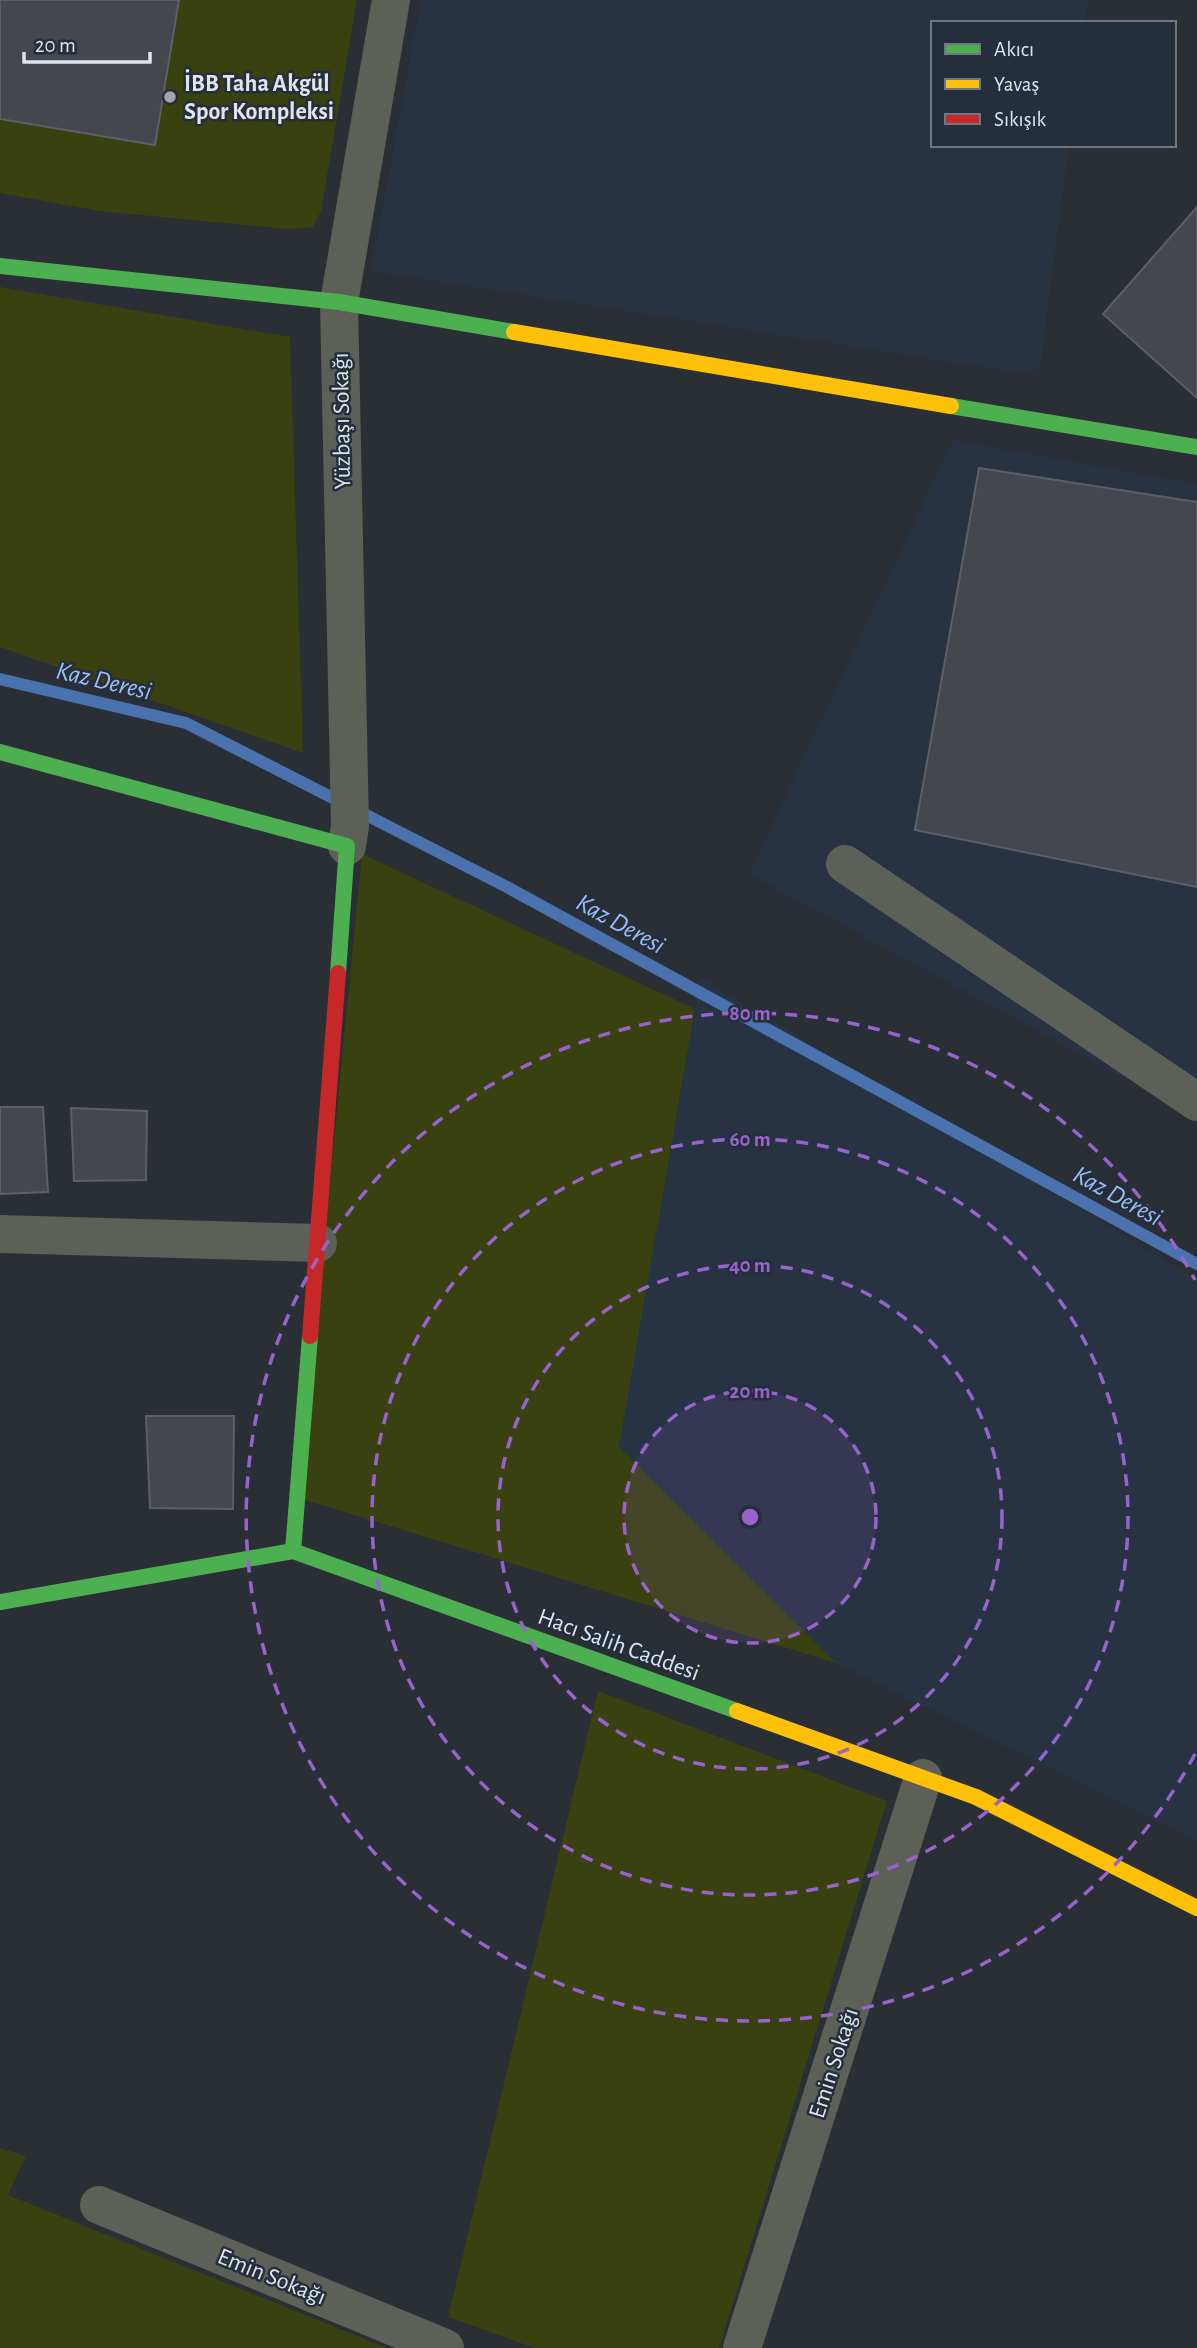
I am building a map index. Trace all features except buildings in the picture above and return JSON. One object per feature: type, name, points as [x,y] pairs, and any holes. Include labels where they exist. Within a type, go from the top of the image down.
[{"type":"street","name":"Yüzbaşı Sokağı","points":[[349,836],[339,302],[391,0]]},
{"type":"street","points":[[0,266],[339,302],[1197,447]]},
{"type":"street","points":[[0,752],[349,836],[293,1551]]},
{"type":"street","points":[[845,864],[1197,1102]]},
{"type":"street","points":[[0,1234],[318,1243]]},
{"type":"street","name":"Hacı Salih Caddesi","points":[[0,1602],[293,1551],[976,1797],[1197,1908]]},
{"type":"street","name":"Emin Sokağı","points":[[742,2348],[923,1778]]},
{"type":"street","name":"Emin Sokağı","points":[[99,2205],[445,2348]]},
{"type":"shaded area","points":[[421,0],[1088,0],[1085,21],[931,21],[931,147],[1069,147],[1039,376],[371,271]]},
{"type":"shaded area","points":[[953,440],[1197,484],[1197,1118],[749,874]]},
{"type":"shaded area","points":[[701,977],[1197,1280],[1197,1841],[836,1663],[618,1447]]},
{"type":"green space","name":"İBB Taha Akgül Spor Kompleksi","points":[[0,0],[357,0],[321,211],[313,227],[288,229],[99,211],[0,193]]},
{"type":"green space","points":[[0,287],[290,337],[303,753],[0,647]]},
{"type":"green space","points":[[362,854],[695,1009],[619,1447],[836,1663],[299,1498]]},
{"type":"green space","points":[[598,1691],[887,1801],[719,2348],[535,2348],[448,2317]]},
{"type":"green space","points":[[0,2148],[26,2156],[8,2195],[387,2348],[0,2348]]},
{"type":"waterway","name":"Kaz Deresi","points":[[0,679],[186,723],[507,887],[1197,1264]]},
{"type":"traffic: fast","points":[[0,266],[339,302],[514,332]]},
{"type":"traffic: fast","points":[[951,406],[1197,447]]},
{"type":"traffic: fast","points":[[0,752],[347,846],[338,973]]},
{"type":"traffic: fast","points":[[293,1551],[310,1336]]},
{"type":"traffic: fast","points":[[0,1602],[293,1551],[737,1711]]},
{"type":"traffic: slow","points":[[514,332],[951,406]]},
{"type":"traffic: slow","points":[[737,1711],[976,1797],[1197,1908]]},
{"type":"traffic: jam","points":[[310,1336],[338,973]]},
{"type":"place","name":"İBB Taha Akgül Spor Kompleksi","points":[[170,97]]}]
